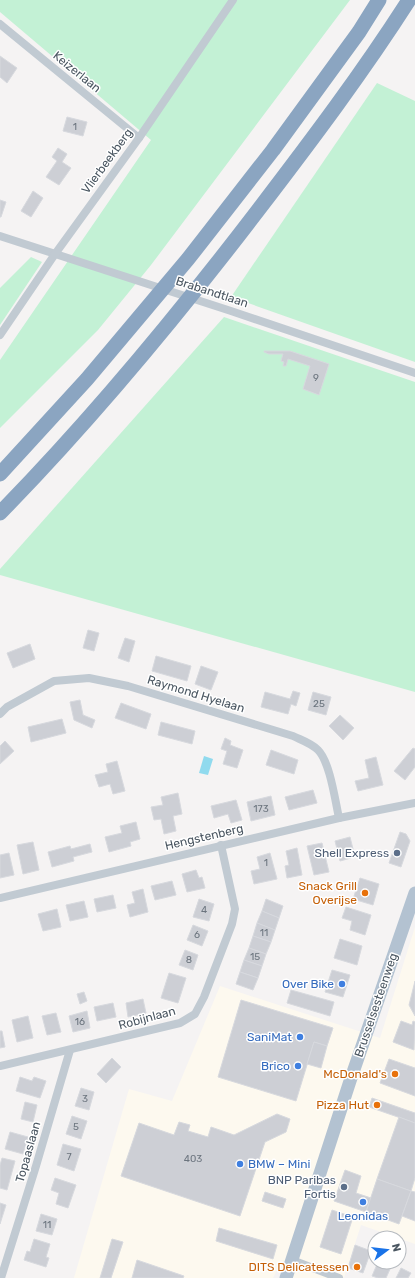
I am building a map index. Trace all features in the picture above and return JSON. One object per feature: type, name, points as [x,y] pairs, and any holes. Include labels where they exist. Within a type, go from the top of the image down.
[{"type":"highway","points":[[0,474],[87,380],[188,258],[273,150],[359,32],[380,0]]},
{"type":"highway","points":[[0,514],[108,396],[212,271],[293,166],[380,44],[409,0]]},
{"type":"main road","name":"Brusselsesteenweg","points":[[286,1278],[350,1081],[415,893]]},
{"type":"street","name":"Vlierbeekberg","points":[[0,335],[233,0]]},
{"type":"street","name":"Keizerlaan","points":[[0,24],[138,138]]},
{"type":"street","name":"Brabandtlaan","points":[[0,236],[112,271],[415,373]]},
{"type":"street","name":"Raymond Hyelaan","points":[[0,714],[7,707],[54,681],[90,678],[128,686],[286,734],[307,742],[317,749],[323,756],[339,818]]},
{"type":"street","name":"Hengstenberg","points":[[0,898],[221,845],[339,818],[415,803]]},
{"type":"street","name":"Robijnlaan","points":[[0,1066],[180,1023],[195,1014],[204,997],[232,924],[235,909],[221,845]]},
{"type":"street","name":"Topaaslaan","points":[[1,1278],[4,1260],[36,1166],[70,1050]]},
{"type":"street","points":[[292,1260],[339,1278]]},
{"type":"shaded area","points":[[415,927],[415,1244],[407,1241],[407,1230],[375,1230],[361,1225],[344,1278],[292,1278],[277,1270],[273,1278],[74,1278],[129,1089],[172,1101],[220,986],[380,1038]]},
{"type":"green space","points":[[0,0],[350,0],[151,265],[98,330],[0,428],[0,360],[151,140],[0,12]]},
{"type":"green space","points":[[377,83],[415,101],[415,362],[231,297]]},
{"type":"green space","points":[[31,257],[42,262],[0,325],[0,288]]},
{"type":"green space","points":[[224,317],[415,382],[415,692],[0,575],[0,569]]},
{"type":"water","points":[[204,756],[213,759],[208,775],[199,773]]},
{"type":"building","points":[[0,56],[17,68],[7,83],[0,77]]},
{"type":"building","points":[[67,117],[87,122],[83,136],[63,131]]},
{"type":"building","points":[[58,148],[67,154],[62,162],[71,168],[59,185],[46,177],[57,161],[52,157]]},
{"type":"building","points":[[33,191],[43,198],[31,217],[21,211]]},
{"type":"building","points":[[0,200],[6,202],[1,217],[0,217]]},
{"type":"building","points":[[264,351],[290,351],[329,364],[319,395],[303,389],[310,366],[288,359],[286,366],[283,366],[284,362],[281,361],[283,354],[269,354]]},
{"type":"building","points":[[88,630],[99,633],[94,651],[83,648]]},
{"type":"building","points":[[125,638],[135,641],[129,662],[118,658]]},
{"type":"building","points":[[30,644],[35,659],[13,668],[7,653]]},
{"type":"building","points":[[156,656],[191,666],[187,681],[152,671]]},
{"type":"building","points":[[201,666],[218,672],[211,690],[195,684]]},
{"type":"building","points":[[293,691],[300,693],[296,706],[291,704],[288,714],[261,707],[265,692],[290,699]]},
{"type":"building","points":[[313,692],[331,697],[326,715],[308,710]]},
{"type":"building","points":[[80,700],[83,715],[95,720],[92,728],[74,720],[70,702]]},
{"type":"building","points":[[121,703],[151,714],[146,729],[115,718]]},
{"type":"building","points":[[340,715],[354,728],[343,740],[329,726]]},
{"type":"building","points":[[62,719],[66,733],[31,742],[28,727]]},
{"type":"building","points":[[161,722],[195,731],[192,744],[158,735]]},
{"type":"building","points":[[225,738],[231,741],[230,745],[243,750],[237,768],[223,764],[227,751],[221,749]]},
{"type":"building","points":[[5,741],[14,751],[0,764],[0,746]]},
{"type":"building","points":[[413,748],[415,749],[415,767],[405,780],[394,771]]},
{"type":"building","points":[[271,750],[298,760],[294,774],[266,765]]},
{"type":"building","points":[[376,757],[383,785],[358,791],[355,781],[369,778],[365,760]]},
{"type":"building","points":[[117,761],[125,791],[113,794],[110,784],[99,787],[95,775],[108,772],[106,764]]},
{"type":"building","points":[[313,790],[317,803],[289,810],[285,797]]},
{"type":"building","points":[[178,793],[182,814],[173,816],[176,831],[164,834],[161,819],[154,820],[151,807],[163,805],[161,797]]},
{"type":"building","points":[[271,796],[275,815],[251,821],[247,802]]},
{"type":"building","points":[[236,800],[242,820],[231,823],[228,814],[214,818],[211,806]]},
{"type":"building","points":[[136,822],[140,839],[130,842],[131,846],[109,852],[105,837],[122,833],[120,826]]},
{"type":"building","points":[[400,832],[406,834],[410,841],[401,867],[389,863]]},
{"type":"building","points":[[350,837],[355,857],[340,861],[335,841]]},
{"type":"building","points":[[33,842],[39,870],[23,874],[17,845]]},
{"type":"building","points":[[322,843],[329,872],[314,875],[307,846]]},
{"type":"building","points":[[90,844],[92,852],[73,857],[74,861],[52,867],[48,852],[70,846],[71,849]]},
{"type":"building","points":[[297,848],[302,875],[287,878],[285,866],[289,865],[286,851]]},
{"type":"building","points":[[9,853],[14,875],[0,878],[0,855]]},
{"type":"building","points":[[270,853],[277,879],[254,884],[251,871],[260,869],[257,857]]},
{"type":"building","points":[[196,870],[199,878],[202,877],[205,888],[187,892],[182,874]]},
{"type":"building","points":[[360,878],[379,884],[373,905],[353,899]]},
{"type":"building","points":[[172,881],[176,895],[155,900],[151,886]]},
{"type":"building","points":[[143,889],[148,912],[130,917],[127,905],[135,903],[132,892]]},
{"type":"building","points":[[113,895],[116,908],[97,912],[94,899]]},
{"type":"building","points":[[199,899],[214,904],[209,921],[193,917]]},
{"type":"building","points":[[266,899],[283,906],[279,918],[262,911]]},
{"type":"building","points":[[84,901],[88,917],[70,921],[66,905]]},
{"type":"building","points":[[346,907],[371,915],[365,935],[350,930],[352,921],[342,918]]},
{"type":"building","points":[[57,909],[61,927],[43,931],[38,914]]},
{"type":"building","points":[[262,911],[279,918],[275,930],[257,923]]},
{"type":"building","points":[[257,923],[275,930],[271,942],[253,936]]},
{"type":"building","points":[[193,925],[208,931],[202,946],[187,940]]},
{"type":"building","points":[[253,936],[271,942],[266,954],[249,948]]},
{"type":"building","points":[[340,939],[362,946],[357,965],[334,958]]},
{"type":"building","points":[[249,948],[266,954],[262,966],[244,960]]},
{"type":"building","points":[[185,950],[198,955],[193,970],[179,965]]},
{"type":"building","points":[[244,960],[262,966],[258,978],[240,972]]},
{"type":"building","points":[[332,970],[350,975],[343,997],[325,992]]},
{"type":"building","points":[[240,972],[258,978],[253,990],[236,984]]},
{"type":"building","points":[[169,973],[186,978],[178,1003],[161,998]]},
{"type":"building","points":[[415,981],[415,1016],[409,1005]]},
{"type":"building","points":[[291,990],[334,1002],[330,1016],[287,1003]]},
{"type":"building","points":[[84,992],[87,1001],[80,1004],[77,994]]},
{"type":"building","points":[[143,999],[146,1013],[128,1017],[126,1003]]},
{"type":"building","points":[[241,1000],[333,1028],[327,1046],[314,1042],[296,1101],[218,1077]]},
{"type":"building","points":[[113,1003],[116,1017],[97,1021],[94,1007]]},
{"type":"building","points":[[87,1011],[90,1028],[73,1032],[69,1016]]},
{"type":"building","points":[[56,1013],[61,1032],[47,1035],[42,1016]]},
{"type":"building","points":[[28,1016],[33,1038],[17,1042],[12,1020]]},
{"type":"building","points":[[401,1021],[412,1025],[413,1021],[415,1022],[414,1050],[393,1042]]},
{"type":"building","points":[[0,1031],[2,1031],[5,1047],[0,1048]]},
{"type":"building","points":[[314,1042],[327,1046],[321,1068],[307,1064]]},
{"type":"building","points":[[112,1058],[121,1067],[106,1083],[97,1074]]},
{"type":"building","points":[[389,1059],[415,1068],[415,1096],[380,1083]]},
{"type":"building","points":[[20,1077],[32,1081],[34,1077],[46,1081],[40,1098],[16,1091]]},
{"type":"building","points":[[81,1088],[94,1092],[89,1110],[75,1106]]},
{"type":"building","points":[[372,1098],[415,1113],[415,1123],[369,1107]]},
{"type":"building","points":[[25,1102],[37,1105],[33,1122],[21,1119]]},
{"type":"building","points":[[277,1114],[290,1119],[286,1132],[265,1142],[240,1216],[121,1176],[139,1123],[174,1135],[179,1122],[190,1125],[188,1131],[208,1137],[211,1127],[234,1135]]},
{"type":"building","points":[[72,1116],[87,1121],[81,1139],[66,1134]]},
{"type":"building","points":[[399,1117],[415,1123],[415,1178],[411,1191],[377,1179]]},
{"type":"building","points":[[10,1132],[28,1137],[23,1154],[5,1149]]},
{"type":"building","points":[[63,1144],[81,1149],[74,1171],[57,1165]]},
{"type":"building","points":[[2,1158],[15,1161],[7,1190],[0,1188],[0,1165]]},
{"type":"building","points":[[345,1170],[361,1176],[356,1193],[371,1198],[366,1212],[334,1201]]},
{"type":"building","points":[[55,1178],[76,1185],[68,1208],[56,1204],[59,1193],[51,1190]]},
{"type":"building","points":[[377,1179],[411,1191],[399,1224],[366,1212]]},
{"type":"building","points":[[411,1191],[415,1192],[415,1221],[402,1216]]},
{"type":"building","points":[[265,1192],[286,1199],[283,1208],[262,1201]]},
{"type":"building","points":[[0,1203],[6,1205],[0,1224]]},
{"type":"building","points":[[332,1210],[353,1217],[341,1254],[320,1247]]},
{"type":"building","points":[[41,1214],[57,1219],[52,1235],[36,1231]]},
{"type":"building","points":[[219,1228],[277,1245],[273,1259],[216,1241]]},
{"type":"building","points":[[34,1239],[50,1244],[46,1257],[49,1258],[46,1267],[24,1260],[27,1251],[30,1252]]},
{"type":"building","points":[[112,1239],[123,1242],[111,1278],[100,1278]]},
{"type":"building","points":[[355,1245],[367,1250],[367,1262],[363,1273],[348,1268]]},
{"type":"building","points":[[137,1260],[184,1276],[183,1278],[132,1278]]},
{"type":"building","points":[[375,1270],[390,1270],[386,1278],[372,1276]]},
{"type":"building","points":[[400,1270],[405,1270],[411,1273],[408,1278],[396,1278]]},
{"type":"place","name":"Shell Express","points":[[397,853]]},
{"type":"place","name":"Snack Grill Overijse","points":[[365,893]]},
{"type":"place","name":"Over Bike","points":[[342,984]]},
{"type":"place","name":"SaniMat","points":[[300,1037]]},
{"type":"place","name":"Brico","points":[[298,1066]]},
{"type":"place","name":"McDonald's","points":[[395,1074]]},
{"type":"place","name":"Pizza Hut","points":[[377,1105]]},
{"type":"place","name":"BMW – Mini","points":[[240,1164]]},
{"type":"place","name":"BNP Paribas Fortis","points":[[344,1187]]},
{"type":"place","name":"Leonidas","points":[[363,1202]]},
{"type":"place","name":"DITS Delicatessen","points":[[357,1267]]}]
